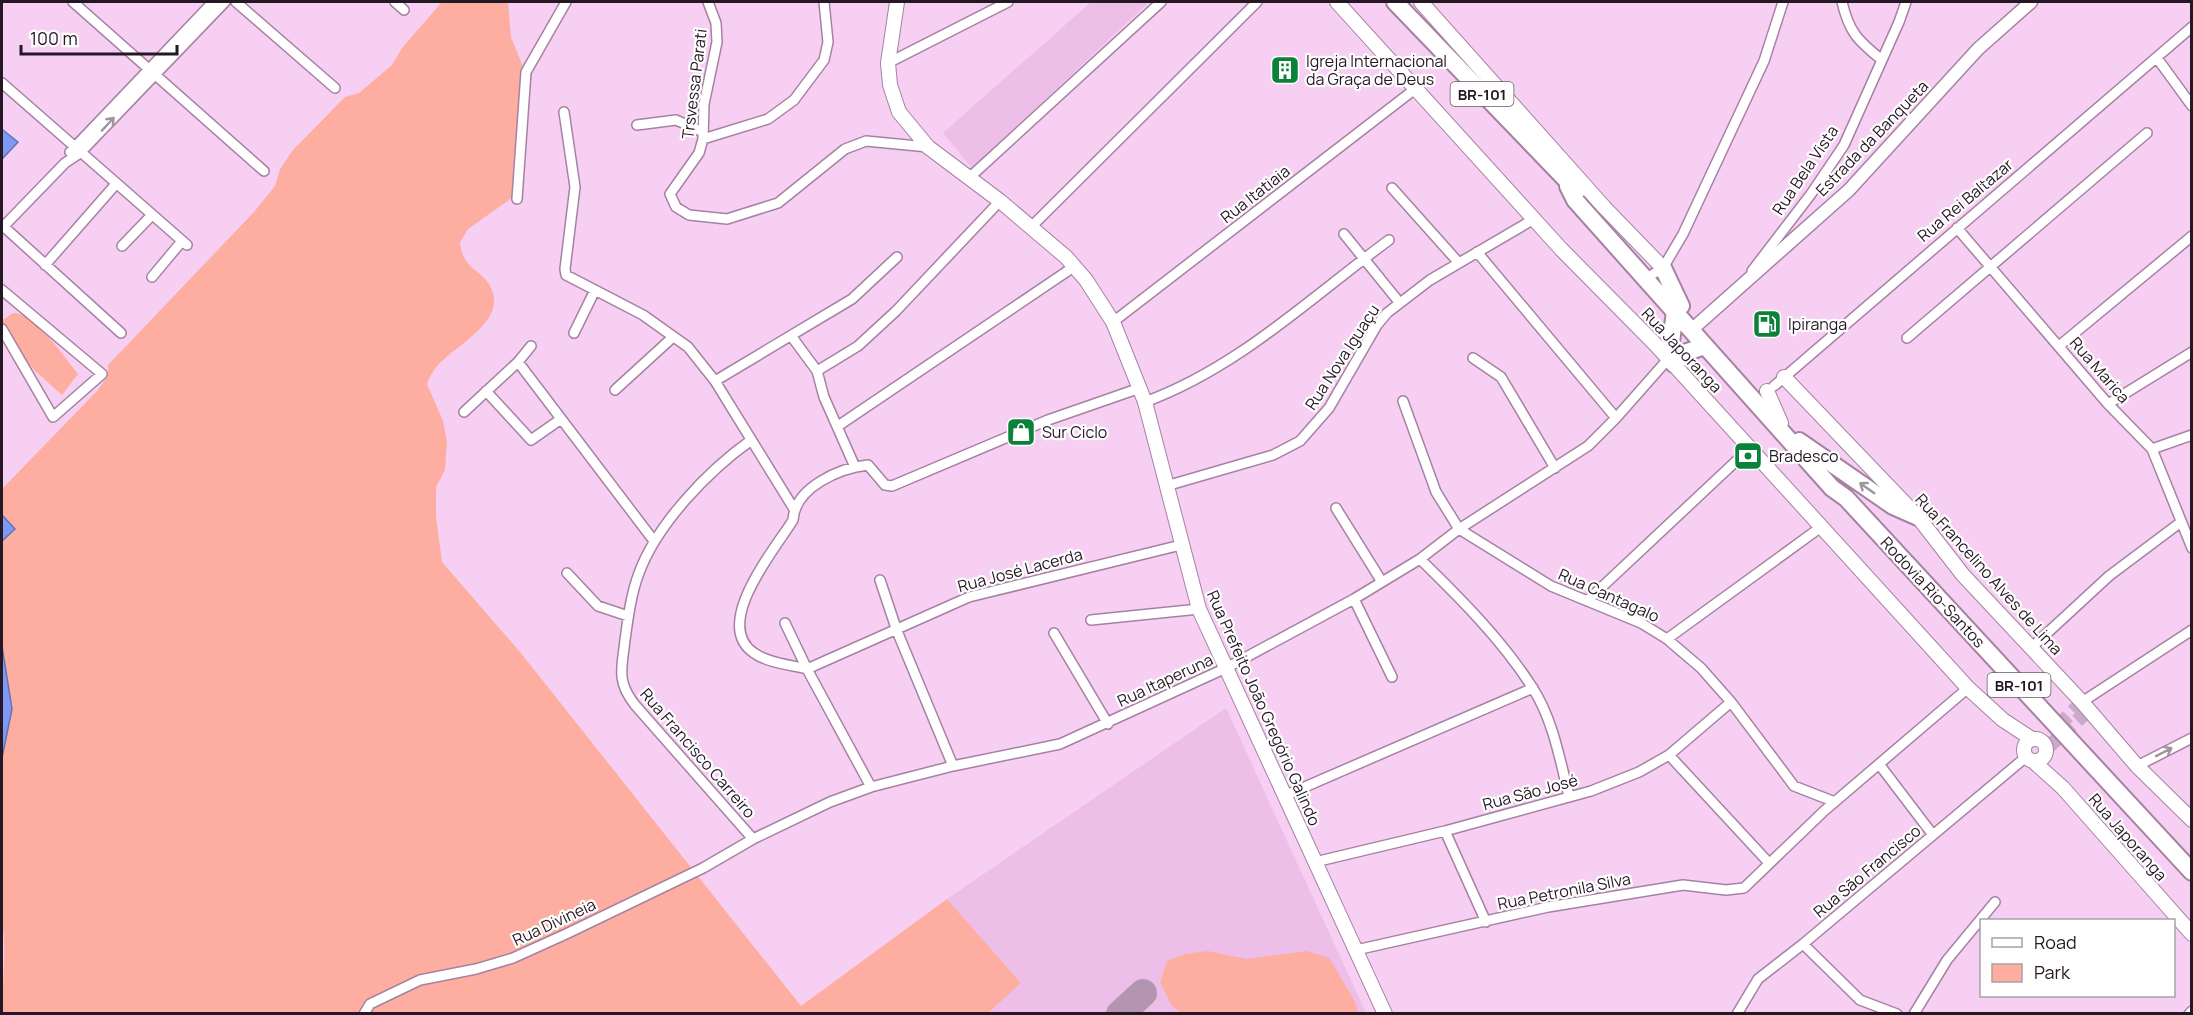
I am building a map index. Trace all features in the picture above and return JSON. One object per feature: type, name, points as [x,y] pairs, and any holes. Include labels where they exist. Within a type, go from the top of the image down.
[{"type":"highway","name":"Rodovia Rio-Santos","points":[[1395,2],[1569,186],[1580,194],[1658,271],[1678,308],[1705,346],[1832,488],[1846,498],[2192,872]]},
{"type":"highway","name":"Rodovia Rio-Santos","points":[[1569,186],[1575,200],[1678,308],[1702,321],[1771,388],[1781,423],[1841,485],[1846,498]]},
{"type":"highway","points":[[1671,361],[1672,337],[1678,308]]},
{"type":"highway","points":[[1656,345],[1672,337]]},
{"type":"highway","points":[[1671,361],[1705,346]]},
{"type":"highway","points":[[1799,441],[1893,506],[1918,517]]},
{"type":"main road","name":"Rua Prefeito João Gregório Galindo","points":[[897,2],[888,63],[890,85],[899,112],[928,147],[1000,201],[1075,266],[1113,322],[1145,402],[1199,609],[1385,1014]]},
{"type":"main road","name":"Rua Japoranga","points":[[1337,2],[1534,219],[1671,361],[1968,688],[2002,720],[2192,934]]},
{"type":"main road","points":[[1421,2],[1658,271]]},
{"type":"main road","name":"Rua Francelino Alves de Lima","points":[[1771,388],[1918,517],[1963,575],[2082,702],[2137,766],[2192,820]]},
{"type":"main road","name":"Rua Japoranga","points":[[2002,720],[2032,739]]},
{"type":"main road","points":[[2032,739],[2044,744],[2032,756],[2024,745],[2032,739]]},
{"type":"street","points":[[73,2],[264,171]]},
{"type":"street","points":[[121,333],[2,227],[65,163],[213,2]]},
{"type":"street","points":[[150,72],[225,2]]},
{"type":"street","points":[[236,2],[335,88]]},
{"type":"street","points":[[395,2],[404,10]]},
{"type":"street","points":[[517,199],[526,72],[566,2]]},
{"type":"street","name":"Trsvessa Parati","points":[[708,2],[716,23],[717,42],[704,104],[703,135],[699,153],[673,187],[670,198],[676,207],[689,215],[727,219],[778,203],[845,149],[866,141],[928,147]]},
{"type":"street","points":[[637,125],[676,120],[703,135],[768,119],[794,100],[824,60],[828,42],[824,2]]},
{"type":"street","points":[[888,63],[1008,2]]},
{"type":"street","points":[[969,178],[1161,2]]},
{"type":"street","points":[[1031,227],[1257,2]]},
{"type":"street","points":[[1658,271],[1683,234],[1764,61],[1784,2]]},
{"type":"street","points":[[1842,2],[1846,21],[1857,40],[1882,60]]},
{"type":"street","name":"Rua Bela Vista","points":[[1744,282],[1811,194],[1844,145],[1906,2]]},
{"type":"street","name":"Estrada da Banqueta","points":[[1702,321],[1849,190],[1978,49],[2031,2]]},
{"type":"street","name":"Rua Rei Baltazar","points":[[1771,388],[2192,27]]},
{"type":"street","points":[[2157,58],[2192,106]]},
{"type":"street","points":[[2,83],[151,216],[185,243],[152,277]]},
{"type":"street","name":"Rua Itatiaia","points":[[1113,322],[1415,89]]},
{"type":"street","points":[[564,112],[575,187],[566,275],[643,315],[673,336],[701,361],[794,509]]},
{"type":"street","points":[[1907,338],[2147,133]]},
{"type":"street","points":[[45,265],[116,184]]},
{"type":"street","points":[[1392,188],[1459,263]]},
{"type":"street","points":[[817,370],[858,346],[897,311],[1000,201]]},
{"type":"street","points":[[122,246],[151,216]]},
{"type":"street","name":"Rua Nova Iguaçu","points":[[1166,486],[1273,455],[1300,441],[1329,408],[1377,325],[1399,302],[1534,219]]},
{"type":"street","name":"Rua Marica","points":[[1957,228],[2108,404],[2152,449],[2192,548]]},
{"type":"street","points":[[1344,234],[1399,302]]},
{"type":"street","points":[[2059,346],[2192,236]]},
{"type":"street","points":[[1145,402],[1171,393],[1227,363],[1389,240]]},
{"type":"street","points":[[1477,252],[1616,418]]},
{"type":"street","points":[[715,381],[852,299],[897,256]]},
{"type":"street","points":[[838,426],[1075,266]]},
{"type":"street","points":[[2,290],[102,374],[53,417],[2,329]]},
{"type":"street","points":[[574,333],[595,290]]},
{"type":"street","points":[[615,390],[673,336]]},
{"type":"street","points":[[792,337],[817,370],[824,397],[855,466]]},
{"type":"street","points":[[464,412],[518,362],[531,346]]},
{"type":"street","points":[[2108,404],[2192,352]]},
{"type":"street","points":[[1473,358],[1502,377],[1555,468]]},
{"type":"street","name":"Rua Itaperuna","points":[[753,839],[830,802],[871,787],[953,766],[1059,744],[1108,724],[1226,668],[1354,599],[1420,559],[1459,529],[1588,446],[1671,361]]},
{"type":"street","points":[[518,362],[654,542]]},
{"type":"street","points":[[807,669],[753,653],[742,638],[740,619],[743,599],[793,519],[794,509],[805,494],[820,483],[855,466],[868,465],[885,485],[892,486],[1048,420],[1140,388]]},
{"type":"street","points":[[486,391],[531,440],[561,419]]},
{"type":"street","points":[[1403,401],[1436,492],[1459,529]]},
{"type":"street","points":[[2152,449],[2192,435]]},
{"type":"street","name":"Rua Francisco Carreiro","points":[[750,441],[713,471],[654,542],[639,573],[628,616],[620,680],[628,695],[753,839]]},
{"type":"street","points":[[1587,601],[1750,448]]},
{"type":"street","points":[[1336,508],[1382,582]]},
{"type":"street","points":[[2031,648],[2109,576],[2181,522]]},
{"type":"street","points":[[1667,639],[1821,527]]},
{"type":"street","name":"Rua Cantagalo","points":[[1459,529],[1551,586],[1641,623],[1667,639],[1701,668],[1731,702],[1794,786],[1835,802]]},
{"type":"street","name":"Rua José Lacerda","points":[[807,669],[897,631],[969,597],[1181,545]]},
{"type":"street","points":[[1420,559],[1469,607],[1533,688],[1557,746],[1569,796]]},
{"type":"street","points":[[567,573],[598,606],[628,616]]},
{"type":"street","points":[[880,580],[897,631],[953,766]]},
{"type":"street","points":[[1354,599],[1392,677]]},
{"type":"street","points":[[1091,620],[1199,609]]},
{"type":"street","points":[[785,623],[807,669],[871,787]]},
{"type":"street","points":[[2082,702],[2192,630]]},
{"type":"street","points":[[1054,633],[1108,724]]},
{"type":"street","points":[[1284,796],[1533,688]]},
{"type":"street","name":"Rua Petronila Silva","points":[[1356,950],[1548,907],[1683,885],[1726,890],[1744,888],[1835,802],[1968,688]]},
{"type":"street","name":"Rua São José","points":[[1314,862],[1445,831],[1591,791],[1639,772],[1669,754],[1731,702]]},
{"type":"street","points":[[2137,766],[2192,738]]},
{"type":"street","points":[[1669,754],[1769,863]]},
{"type":"street","name":"Rua São Francisco","points":[[1737,1014],[1758,979],[2032,756]]},
{"type":"street","points":[[1879,764],[1933,835]]},
{"type":"street","points":[[1445,831],[1486,922]]},
{"type":"street","name":"Rua Divineia","points":[[364,1014],[370,1004],[420,980],[476,969],[513,958],[694,873],[753,839]]},
{"type":"street","points":[[1981,919],[1995,902]]},
{"type":"street","points":[[1914,1014],[1947,960],[1980,920]]},
{"type":"street","points":[[1803,944],[1860,1000],[1896,1014]]},
{"type":"shaded area","points":[[1091,2],[1149,2],[972,168],[943,133]]},
{"type":"shaded area","points":[[1226,708],[1366,1013],[987,1013],[1021,983],[947,899]]},
{"type":"green space","points":[[442,2],[508,2],[511,37],[523,67],[513,197],[468,229],[460,242],[469,265],[484,277],[492,290],[494,303],[491,315],[473,336],[440,363],[427,384],[443,421],[447,442],[445,470],[436,487],[436,517],[442,562],[520,652],[801,1006],[947,899],[1021,983],[987,1014],[2,1013],[4,955],[2,758],[12,709],[2,646],[2,541],[15,529],[3,519],[2,489],[97,391],[108,376],[108,365],[254,212],[275,186],[280,169],[293,150],[345,97],[359,93],[392,65],[402,48]]},
{"type":"green space","points":[[13,313],[30,320],[39,328],[78,374],[62,395],[25,361],[9,340],[3,320]]},
{"type":"green space","points":[[1208,951],[1246,959],[1307,951],[1329,958],[1353,998],[1359,1013],[1181,1013],[1172,1006],[1160,982],[1167,961],[1185,954]]},
{"type":"water","points":[[2,131],[18,142],[2,159]]},
{"type":"water","points":[[2,515],[15,529],[2,541]]},
{"type":"water","points":[[2,646],[12,709],[2,758]]},
{"type":"taxiway","points":[[1120,1014],[1143,993]]},
{"type":"tunnel","points":[[2058,726],[2082,702]]},
{"type":"tunnel","points":[[2046,749],[2089,710]]},
{"type":"place","name":"Igreja Internacional da Graça de Deus","points":[[1285,70]]},
{"type":"place","name":"Ipiranga","points":[[1767,324]]},
{"type":"place","name":"Sur Ciclo","points":[[1021,432]]},
{"type":"place","name":"Bradesco","points":[[1748,456]]}]
